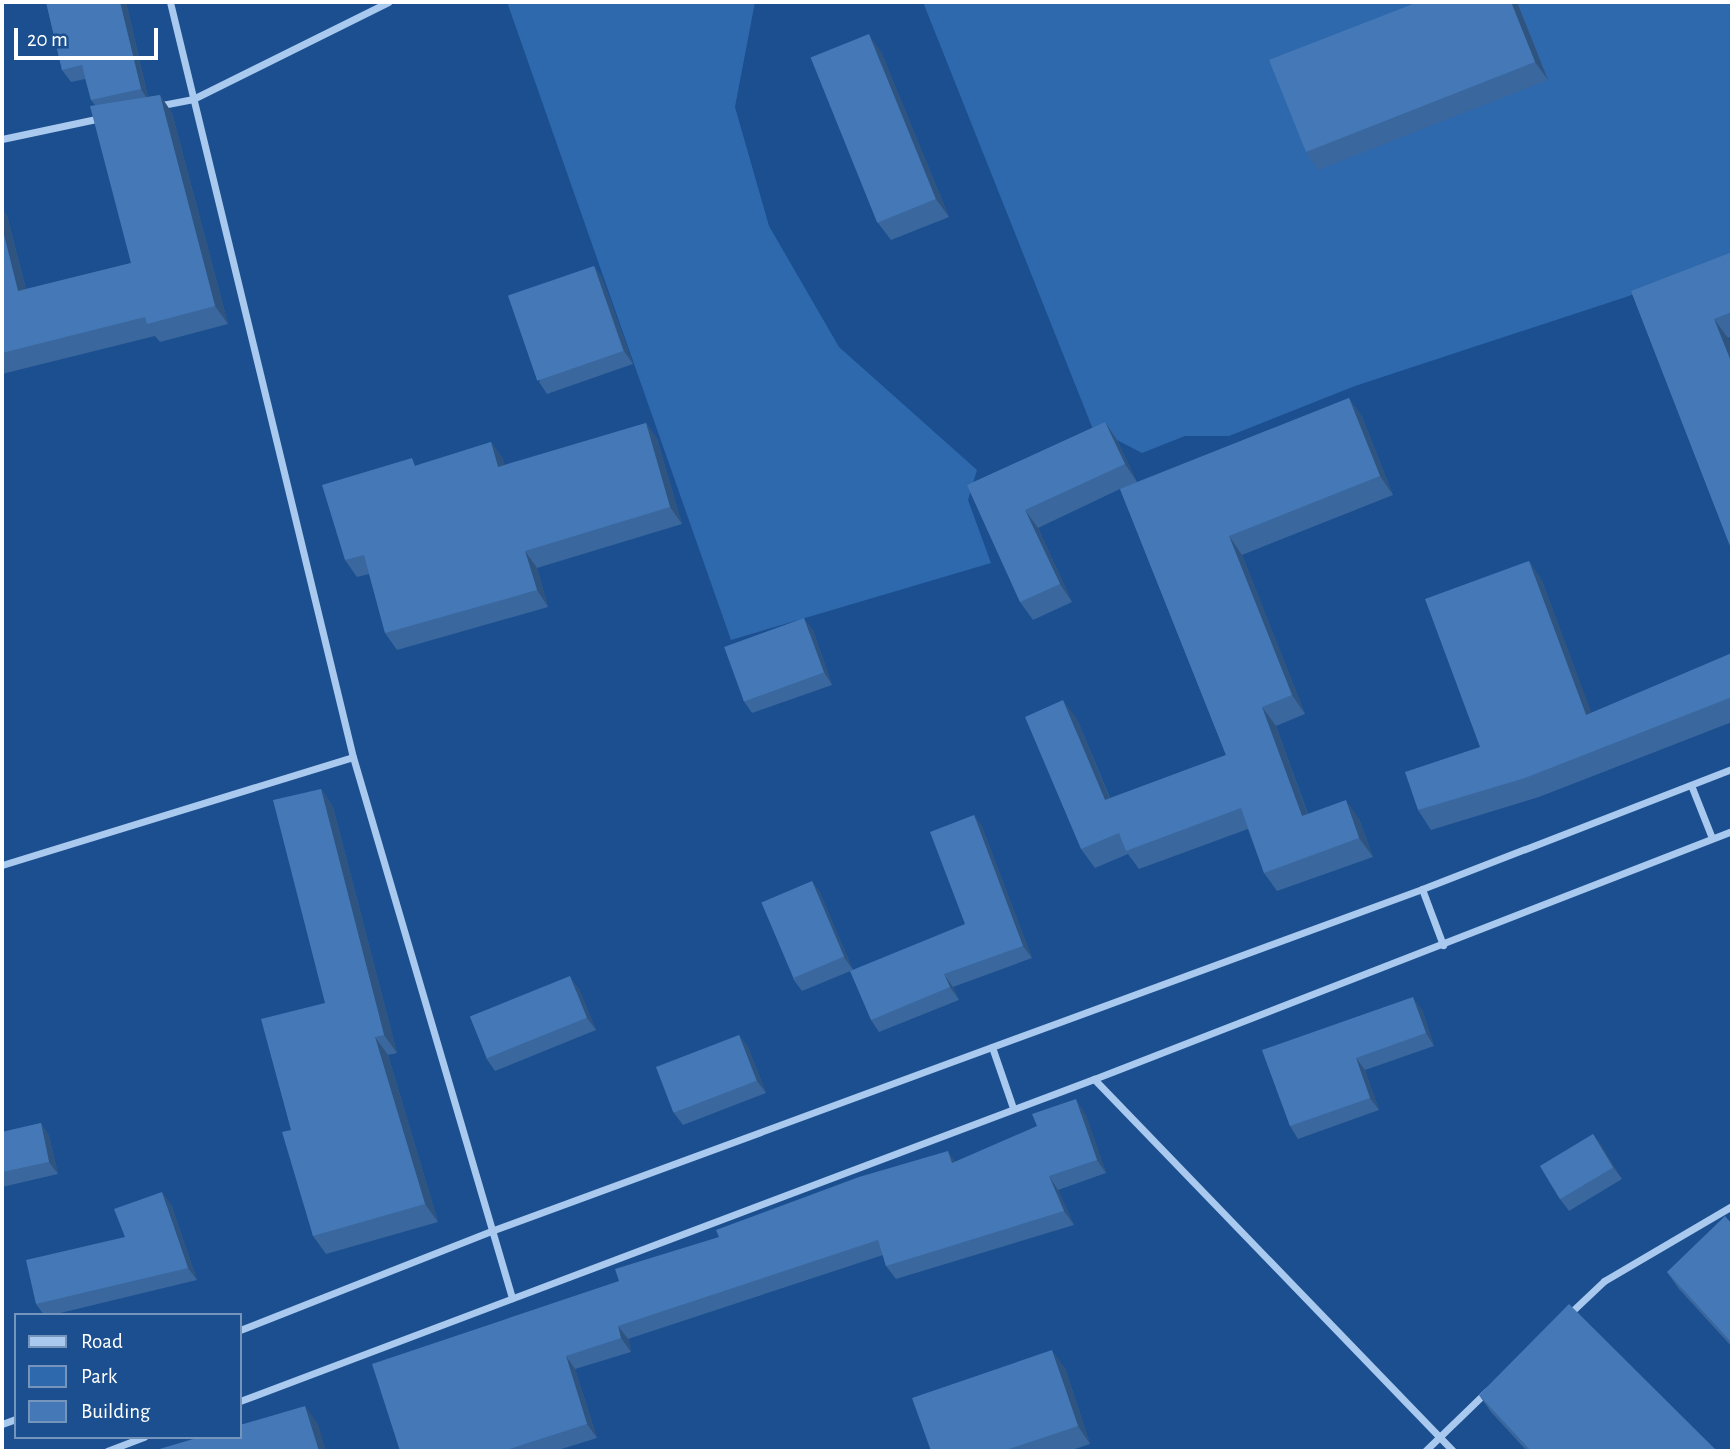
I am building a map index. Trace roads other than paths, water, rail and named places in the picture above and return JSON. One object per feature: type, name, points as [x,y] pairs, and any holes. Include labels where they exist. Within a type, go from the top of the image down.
[{"type":"street","points":[[170,2],[354,757],[512,1298]]},
{"type":"street","points":[[152,107],[193,99],[388,2]]},
{"type":"street","points":[[2,139],[111,116]]},
{"type":"street","points":[[2,865],[354,757]]},
{"type":"street","points":[[242,1329],[491,1231],[1422,889],[1732,769]]},
{"type":"street","points":[[1691,785],[1712,838]]},
{"type":"street","points":[[242,1400],[1094,1079],[1732,831]]},
{"type":"street","points":[[1422,889],[1443,945]]},
{"type":"street","points":[[992,1046],[1013,1108]]},
{"type":"street","points":[[1094,1079],[1453,1451]]},
{"type":"street","points":[[1556,1327],[1604,1281],[1732,1206]]},
{"type":"street","points":[[1424,1451],[1497,1382]]},
{"type":"street","points":[[107,1451],[140,1439]]}]
